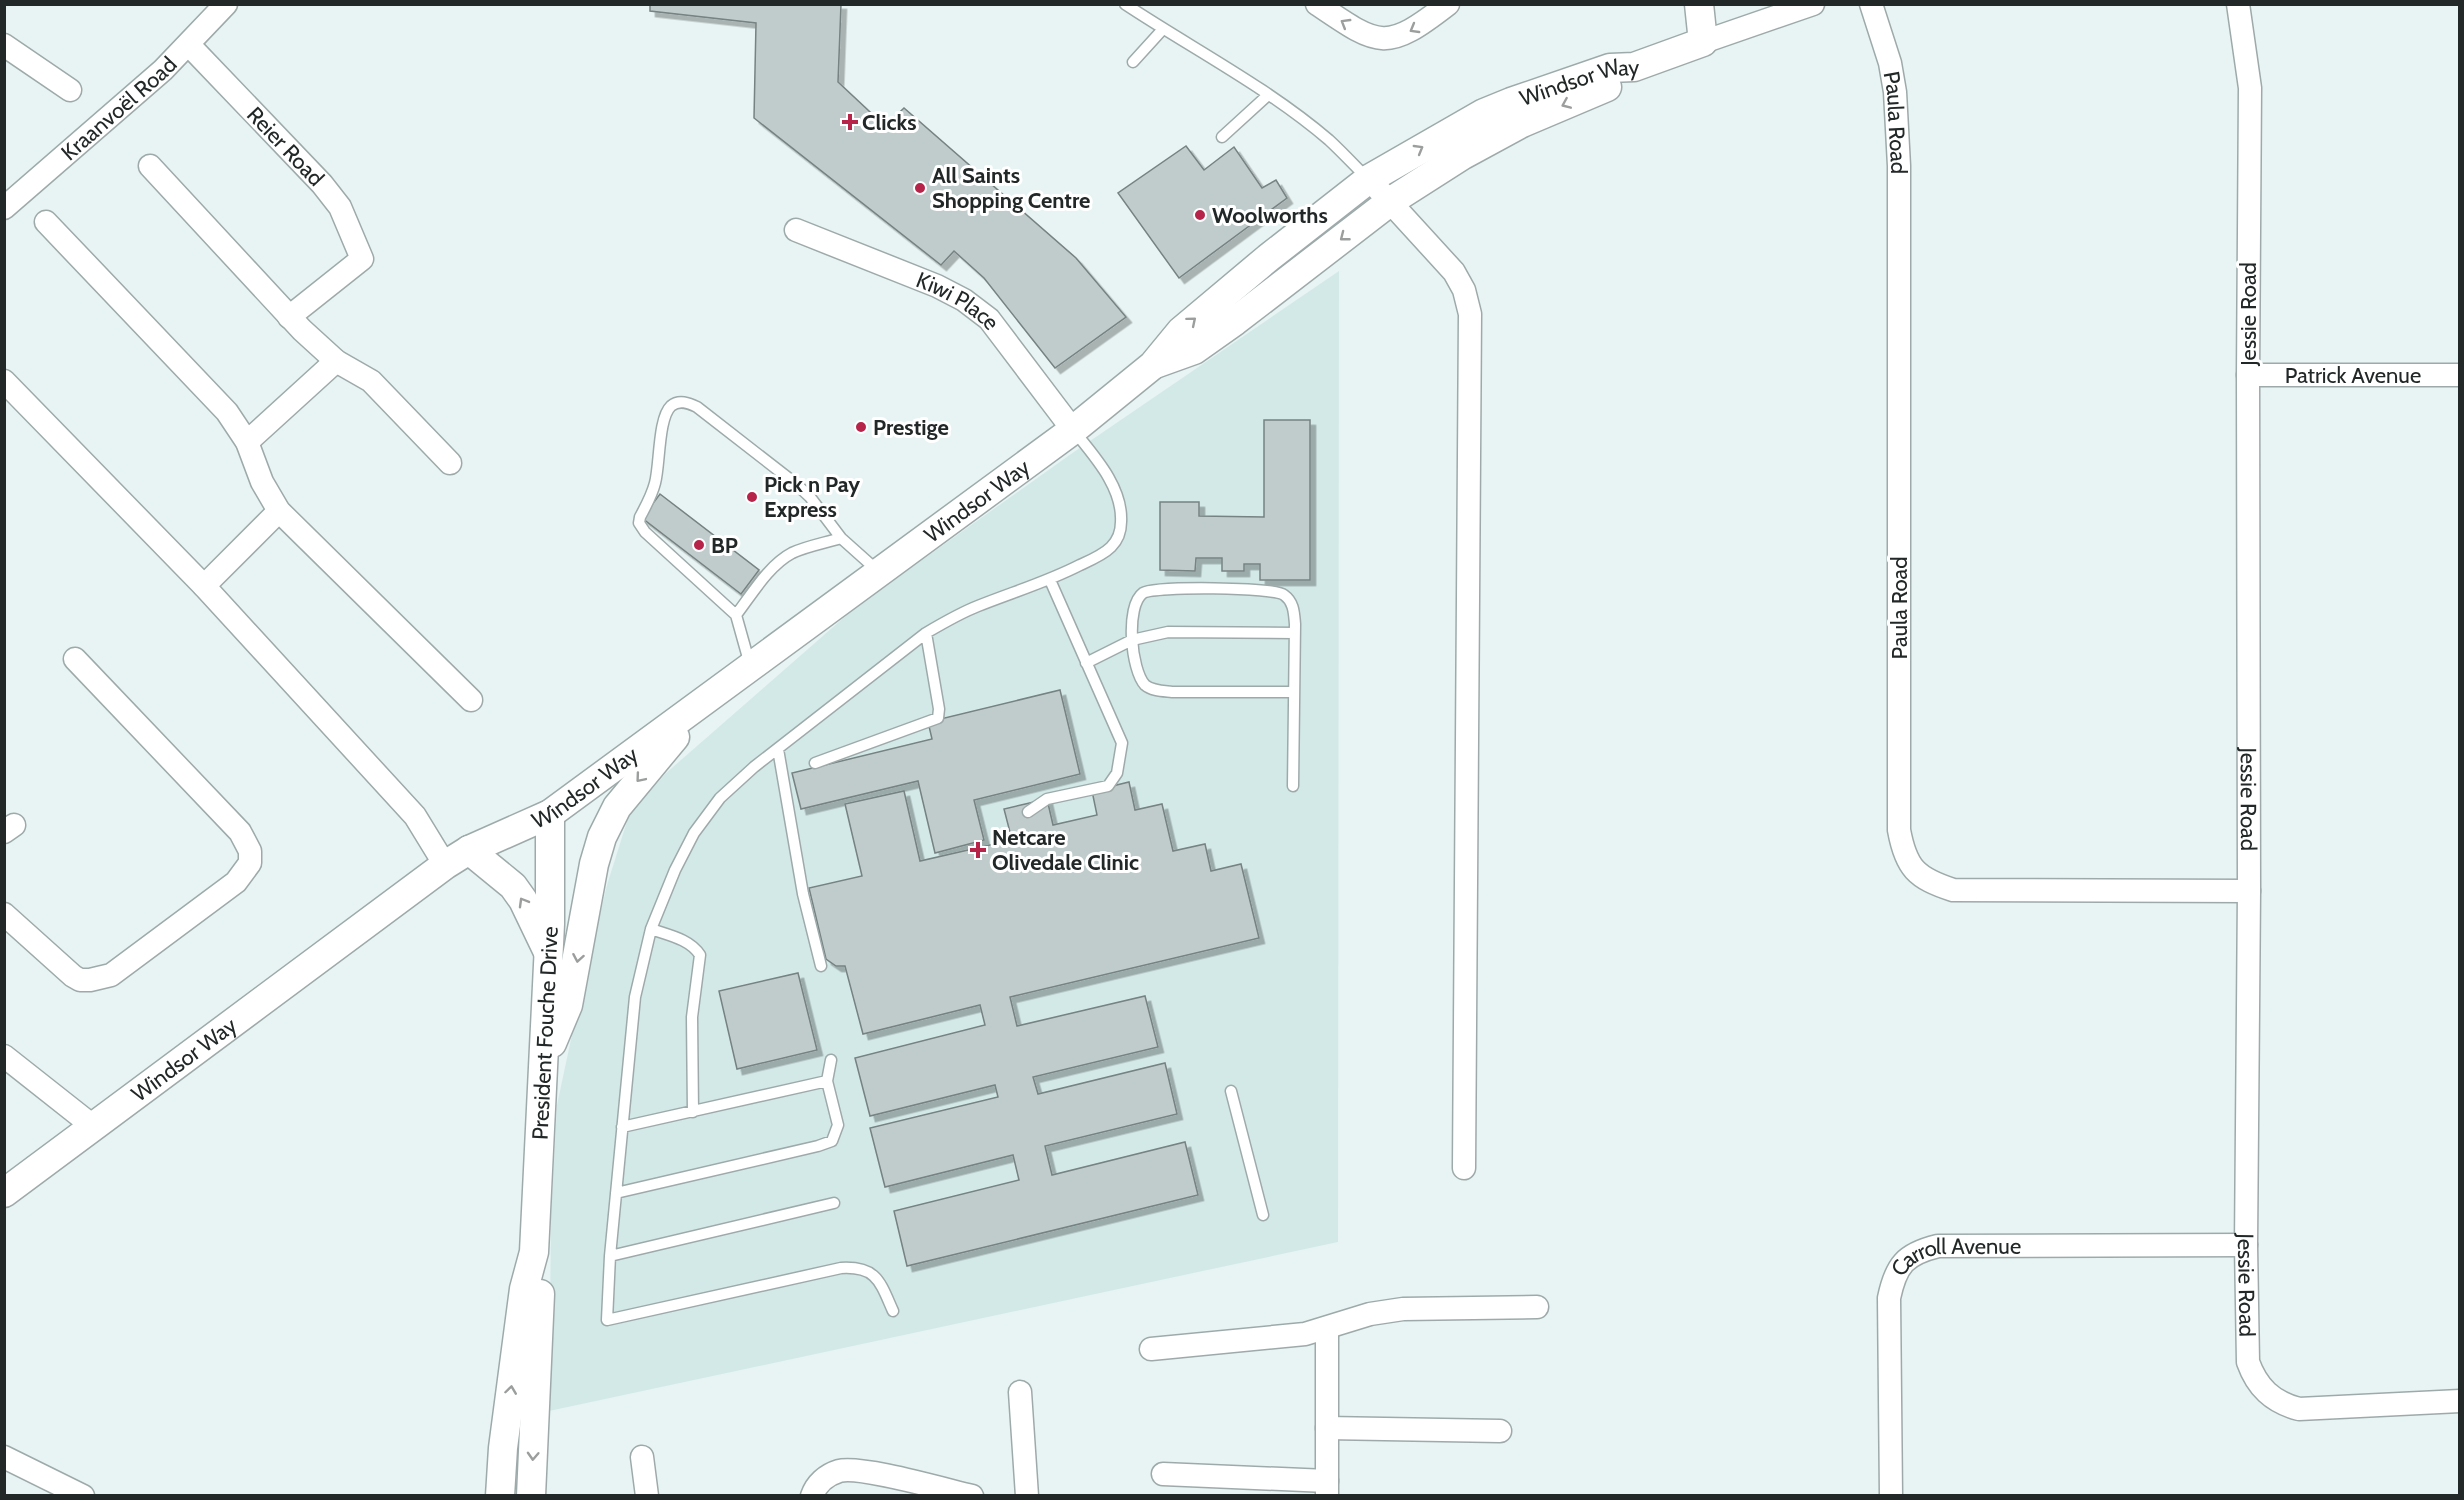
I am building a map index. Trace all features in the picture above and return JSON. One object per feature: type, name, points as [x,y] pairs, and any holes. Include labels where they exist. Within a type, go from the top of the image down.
[{"type":"street","name":"Kraanvoël Road","points":[[4,208],[189,45],[226,4]]},
{"type":"street","points":[[1317,4],[1361,32],[1374,38],[1391,39],[1407,34],[1449,4]]},
{"type":"street","points":[[1700,4],[1703,42]]},
{"type":"street","points":[[1634,67],[1813,4]]},
{"type":"street","name":"Paula Road","points":[[1871,4],[1890,63],[1895,92],[1899,166],[1899,830],[1903,853],[1915,873],[1934,884],[1953,890],[2249,891]]},
{"type":"street","name":"Jessie Road","points":[[2238,4],[2250,88],[2246,1245],[2248,1362],[2259,1386],[2277,1402],[2299,1409],[2460,1401]]},
{"type":"street","points":[[4,45],[70,90]]},
{"type":"street","name":"Reier Road","points":[[189,45],[322,184],[340,207],[362,259],[289,316]]},
{"type":"street","name":"Windsor Way","points":[[4,1193],[445,865],[469,850],[550,814],[1074,430],[1153,365],[1181,331],[1268,258],[1369,179],[1484,113],[1610,68],[1634,67]]},
{"type":"street","name":"Windsor Way","points":[[1153,365],[1194,350],[1391,201],[1495,136],[1620,82],[1634,67]]},
{"type":"street","points":[[150,166],[289,316],[336,361],[371,381],[450,463]]},
{"type":"street","points":[[1369,179],[1454,272],[1464,290],[1470,314],[1464,1168]]},
{"type":"street","points":[[46,222],[226,412],[248,442],[262,482],[279,511],[471,700]]},
{"type":"street","name":"Kiwi Place","points":[[796,230],[937,286],[964,300],[988,319],[1074,430]]},
{"type":"street","points":[[248,442],[336,361]]},
{"type":"street","name":"Patrick Avenue","points":[[2248,375],[2460,375]]},
{"type":"street","points":[[4,381],[204,586],[415,816],[445,865]]},
{"type":"street","points":[[204,586],[279,511]]},
{"type":"street","points":[[4,914],[73,976],[80,980],[101,979],[111,975],[162,939],[236,882],[250,862],[250,851],[240,832],[75,659]]},
{"type":"street","points":[[544,1059],[568,1005],[594,864],[602,837],[617,807],[706,701]]},
{"type":"street","name":"President Fouche Drive","points":[[531,1496],[540,1289],[534,1252],[549,955],[550,814]]},
{"type":"street","points":[[469,850],[513,886],[523,900],[549,955]]},
{"type":"street","points":[[4,1056],[94,1127]]},
{"type":"street","name":"Carroll Avenue","points":[[1891,1496],[1889,1298],[1893,1280],[1903,1261],[1919,1250],[1938,1245],[2246,1245]]},
{"type":"street","name":"President Fouche Drive","points":[[500,1496],[503,1448],[524,1288],[534,1252]]},
{"type":"street","points":[[1152,1349],[1277,1338],[1327,1329],[1370,1314],[1403,1309],[1537,1307]]},
{"type":"street","points":[[1163,1473],[1327,1488],[1327,1329]]},
{"type":"street","points":[[1020,1392],[1027,1496]]},
{"type":"street","points":[[1327,1428],[1500,1431]]},
{"type":"street","points":[[642,1456],[647,1496]]},
{"type":"street","points":[[4,1457],[82,1496]]},
{"type":"street","points":[[812,1496],[820,1482],[829,1475],[850,1470],[972,1496]]},
{"type":"lane","points":[[1125,4],[1268,95],[1330,141],[1369,179]]},
{"type":"lane","points":[[1133,62],[1163,29]]},
{"type":"lane","points":[[1222,137],[1268,95]]},
{"type":"lane","points":[[751,668],[736,615],[645,532],[639,523],[656,481],[665,418],[670,406],[676,402],[690,403],[721,424],[796,484],[823,513],[841,538],[879,572]]},
{"type":"lane","points":[[893,1311],[872,1272],[858,1267],[841,1268],[608,1320],[610,1256],[635,997],[651,929],[675,870],[694,833],[720,798],[778,749],[926,633],[952,617],[1050,580],[1110,548],[1118,538],[1121,512],[1108,478],[1074,430]]},
{"type":"lane","points":[[736,615],[784,558],[804,549],[841,538]]},
{"type":"lane","points":[[1028,812],[1047,799],[1108,786],[1117,773],[1122,742],[1050,580]]},
{"type":"lane","points":[[1293,786],[1295,633],[1294,609],[1290,600],[1275,590],[1156,589],[1144,593],[1137,601],[1132,640],[1138,670],[1146,685],[1157,691],[1294,692]]},
{"type":"lane","points":[[1086,663],[1132,640],[1168,632],[1295,633]]},
{"type":"lane","points":[[815,763],[938,718],[939,709],[926,633]]},
{"type":"lane","points":[[778,749],[803,894],[821,966]]},
{"type":"lane","points":[[651,929],[686,941],[696,948],[700,955],[692,1017],[693,1112]]},
{"type":"lane","points":[[616,1193],[832,1141],[838,1125],[826,1081],[831,1060]]},
{"type":"lane","points":[[622,1127],[826,1081]]},
{"type":"lane","points":[[1231,1091],[1263,1215]]},
{"type":"lane","points":[[610,1256],[834,1203]]},
{"type":"shaded area","name":"Netcare Olivedale Clinic","points":[[1339,271],[1338,1242],[549,1411],[551,1218],[557,1105],[607,885],[629,815],[665,774],[856,607],[1071,454]]},
{"type":"building","name":"All Saints Shopping Centre","points":[[650,4],[841,4],[838,82],[885,126],[904,108],[1076,258],[1126,317],[1055,368],[984,278],[954,251],[941,265],[754,118],[756,23],[650,11]]},
{"type":"building","points":[[1186,146],[1204,170],[1234,147],[1262,188],[1276,180],[1287,198],[1179,278],[1118,193]]},
{"type":"building","points":[[1264,420],[1310,420],[1310,580],[1260,580],[1260,564],[1244,564],[1244,571],[1222,571],[1222,558],[1196,558],[1195,571],[1160,570],[1160,502],[1199,502],[1199,516],[1264,517]]},
{"type":"building","points":[[660,494],[759,570],[741,594],[642,518]]},
{"type":"building","points":[[1060,690],[1080,774],[974,800],[984,840],[935,853],[918,781],[801,809],[792,773],[932,739],[928,722]]},
{"type":"building","points":[[1129,782],[1135,810],[1162,804],[1173,851],[1205,844],[1211,871],[1241,864],[1259,938],[1010,997],[1017,1026],[1145,996],[1158,1047],[1033,1077],[1038,1094],[1165,1063],[1177,1114],[1045,1146],[1052,1175],[1185,1142],[1198,1195],[907,1266],[894,1211],[1019,1180],[1013,1155],[885,1187],[870,1128],[998,1097],[995,1085],[870,1116],[855,1058],[985,1025],[980,1005],[863,1034],[845,966],[836,966],[826,959],[809,888],[862,876],[845,804],[904,791],[920,861],[1012,840],[1004,809],[1047,799],[1053,825],[1097,815],[1092,791]]},
{"type":"building","points":[[798,973],[817,1050],[737,1069],[719,991]]},
{"type":"place","name":"Clicks","points":[[850,122]]},
{"type":"place","name":"All Saints Shopping Centre","points":[[920,188]]},
{"type":"place","name":"Woolworths","points":[[1200,215]]},
{"type":"place","name":"Prestige","points":[[861,427]]},
{"type":"place","name":"Pick n Pay Express","points":[[752,497]]},
{"type":"place","name":"BP","points":[[699,545]]},
{"type":"place","name":"Netcare Olivedale Clinic","points":[[978,850]]}]
